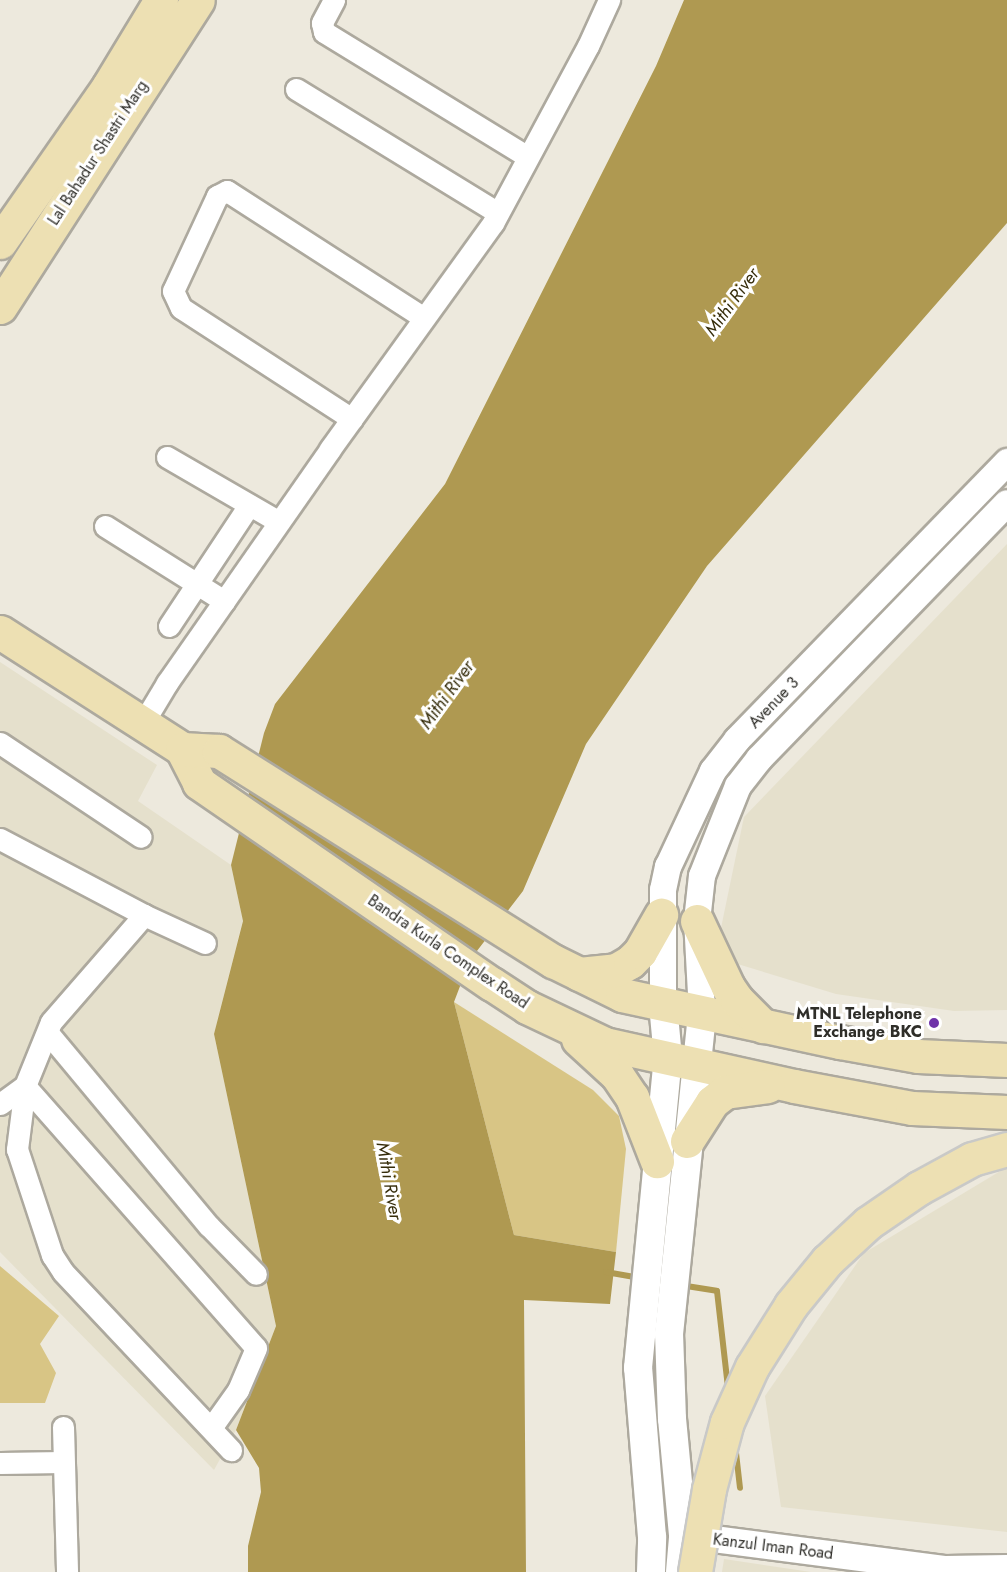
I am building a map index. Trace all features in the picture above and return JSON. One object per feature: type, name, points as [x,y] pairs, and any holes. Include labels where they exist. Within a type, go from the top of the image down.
[{"type":"main road","name":"Lal Bahadur Shastri Marg","points":[[0,307],[119,94],[161,0]]},
{"type":"main road","name":"Lal Bahadur Shastri Marg","points":[[0,242],[198,0]]},
{"type":"main road","name":"Bandra Kurla Complex Road","points":[[0,632],[182,749],[199,783],[492,984],[527,1007],[556,1021],[605,1044],[794,1086],[912,1108],[1007,1112]]},
{"type":"main road","points":[[182,749],[219,751],[553,961],[622,994],[763,1026],[918,1056],[1007,1060]]},
{"type":"main road","points":[[579,974],[616,970],[630,962],[640,952],[661,915]]},
{"type":"main road","points":[[697,921],[728,987],[737,1000],[763,1026]]},
{"type":"main road","points":[[663,1004],[682,1061],[687,1141],[669,1334],[672,1419],[683,1535],[680,1572]]},
{"type":"main road","points":[[651,1572],[652,1537],[638,1368],[640,1332],[657,1161],[682,1061],[702,1012]]},
{"type":"main road","points":[[556,1021],[617,1075],[632,1097],[657,1161]]},
{"type":"main road","points":[[687,1141],[712,1102],[725,1092],[757,1086],[794,1086]]},
{"type":"main road","points":[[695,1572],[709,1489],[727,1422],[752,1367],[791,1305],[827,1261],[868,1223],[919,1188],[972,1159],[1007,1149]]},
{"type":"street","points":[[334,0],[322,23],[324,32],[528,157]]},
{"type":"street","points":[[143,723],[167,683],[224,601],[498,213],[588,46],[609,0]]},
{"type":"street","points":[[296,89],[498,213]]},
{"type":"street","points":[[352,418],[181,308],[173,291],[217,196],[227,191],[424,318]]},
{"type":"street","points":[[167,457],[279,522]]},
{"type":"street","name":"Avenue 3","points":[[663,1004],[661,915],[663,890],[668,867],[713,771],[737,740],[1007,462]]},
{"type":"street","name":"Avenue 3","points":[[702,1012],[697,921],[702,876],[738,786],[759,759],[1007,503]]},
{"type":"street","points":[[170,626],[249,505]]},
{"type":"street","points":[[105,526],[224,601]]},
{"type":"street","points":[[0,743],[141,837]]},
{"type":"street","points":[[0,839],[144,915],[206,943]]},
{"type":"street","points":[[144,915],[51,1022],[25,1086],[17,1149],[52,1255],[63,1272],[231,1450]]},
{"type":"street","points":[[48,1033],[209,1226],[256,1274]]},
{"type":"street","points":[[0,1104],[25,1086]]},
{"type":"street","points":[[25,1086],[256,1348],[238,1390],[211,1428]]},
{"type":"street","points":[[63,1426],[67,1572]]},
{"type":"street","points":[[0,1463],[63,1462]]},
{"type":"street","name":"Kanzul Iman Road","points":[[683,1535],[946,1569],[1007,1568]]},
{"type":"shaded area","points":[[1007,544],[1007,1010],[954,1011],[836,994],[731,962],[721,928],[744,817]]},
{"type":"shaded area","points":[[0,662],[157,765],[138,801],[231,865],[243,920],[214,1034],[276,1326],[236,1430],[214,1470],[0,1252]]},
{"type":"shaded area","points":[[454,1002],[593,1090],[619,1116],[626,1149],[616,1252],[514,1235]]},
{"type":"shaded area","points":[[1007,1167],[1007,1532],[781,1507],[765,1396],[864,1253]]},
{"type":"shaded area","points":[[0,1266],[59,1316],[40,1344],[56,1373],[45,1403],[0,1403]]},
{"type":"shaded area","points":[[724,1559],[811,1572],[722,1572]]},
{"type":"water","name":"Mithi River","points":[[684,0],[1007,0],[1007,223],[707,566],[586,744],[523,891],[470,960],[454,1002],[514,1235],[616,1252],[610,1304],[524,1300],[526,1572],[248,1572],[248,1546],[261,1492],[259,1468],[236,1430],[276,1326],[214,1034],[243,921],[231,865],[264,733],[275,704],[445,484],[656,66]]},
{"type":"waterway","points":[[606,1272],[641,1278]]},
{"type":"waterway","points":[[680,1285],[717,1291],[728,1387]]},
{"type":"waterway","points":[[735,1444],[740,1488]]},
{"type":"place","name":"MTNL Telephone Exchange BKC","points":[[934,1023]]}]
